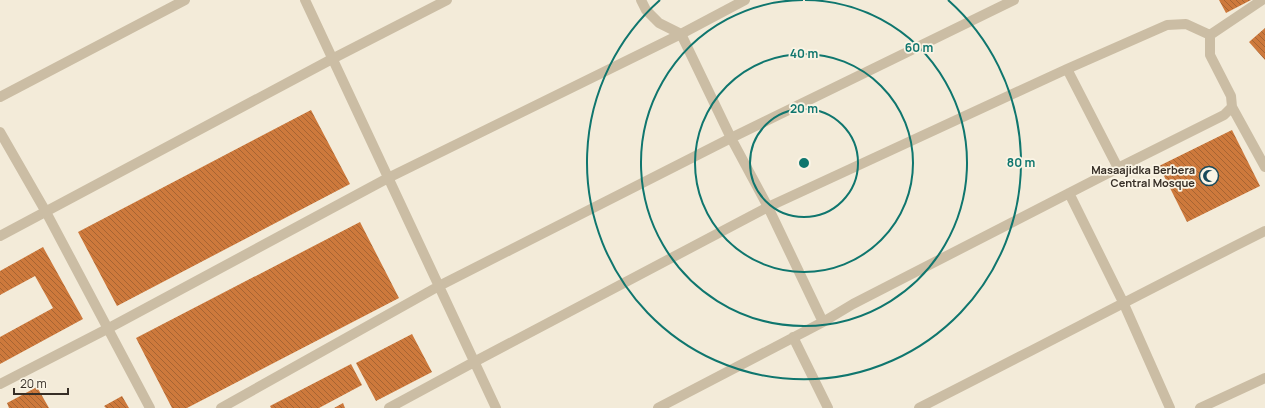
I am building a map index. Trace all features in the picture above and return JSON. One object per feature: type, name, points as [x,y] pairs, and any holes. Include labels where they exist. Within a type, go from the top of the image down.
[{"type":"street","points":[[0,97],[185,0]]},
{"type":"street","points":[[305,0],[496,408]]},
{"type":"street","points":[[0,236],[332,59],[448,0]]},
{"type":"street","points":[[641,0],[646,10],[659,23],[681,34],[731,138],[768,207],[823,322]]},
{"type":"street","points":[[0,384],[109,328],[388,178],[681,34],[745,0]]},
{"type":"street","points":[[1210,35],[1262,0]]},
{"type":"street","points":[[221,408],[439,286],[731,138],[1010,1]]},
{"type":"street","points":[[390,408],[768,207],[1067,69],[1167,25],[1186,24],[1210,35]]},
{"type":"street","points":[[1210,35],[1210,55],[1231,96],[1232,107],[1265,167]]},
{"type":"street","points":[[1067,69],[1118,168]]},
{"type":"street","points":[[658,408],[823,322],[853,304],[1224,115],[1232,107]]},
{"type":"street","points":[[0,132],[46,212],[109,328],[150,408]]},
{"type":"street","points":[[1069,194],[1123,302],[1170,408]]},
{"type":"street","points":[[918,408],[1123,302],[1265,231]]},
{"type":"street","points":[[793,337],[828,408]]},
{"type":"street","points":[[1200,408],[1265,378]]},
{"type":"building","points":[[1219,0],[1251,0],[1226,13]]},
{"type":"building","points":[[1265,28],[1265,60],[1249,42]]},
{"type":"building","points":[[311,110],[350,184],[117,306],[78,232]]},
{"type":"building","name":"Masaajidka Berbera Central Mosque","points":[[1232,130],[1260,186],[1187,222],[1159,166]]},
{"type":"building","points":[[360,222],[399,298],[187,408],[172,408],[136,338]]},
{"type":"building","points":[[43,247],[83,319],[0,364],[0,337],[53,308],[35,276],[0,295],[0,271]]},
{"type":"building","points":[[412,334],[432,372],[376,401],[356,363]]},
{"type":"building","points":[[351,364],[362,385],[319,408],[271,408],[270,406]]},
{"type":"building","points":[[37,387],[49,408],[9,408],[7,403]]},
{"type":"building","points":[[122,396],[129,408],[106,408],[104,406]]},
{"type":"building","points":[[343,403],[345,408],[334,408]]},
{"type":"place","name":"Masaajidka Berbera Central Mosque","points":[[1209,176]]}]
